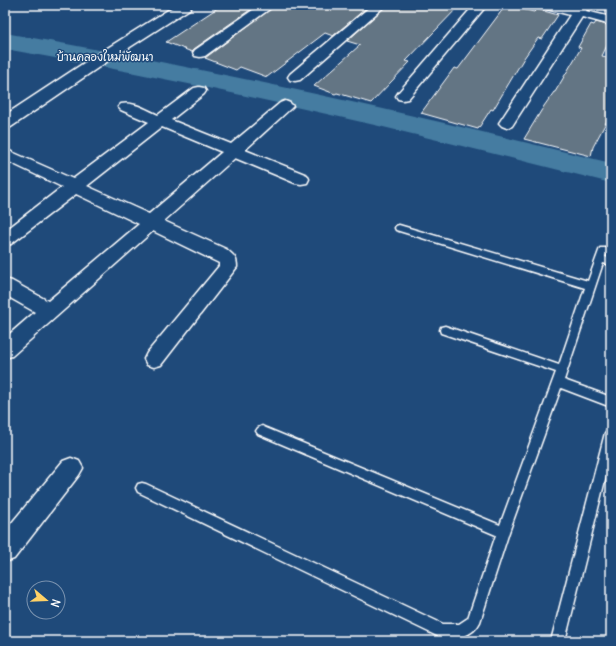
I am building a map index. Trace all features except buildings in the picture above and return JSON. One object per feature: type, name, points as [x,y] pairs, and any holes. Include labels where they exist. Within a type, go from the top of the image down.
[{"type":"main road","points":[[5,123],[126,42],[186,5]]},
{"type":"street","points":[[200,53],[269,5]]},
{"type":"street","points":[[295,77],[380,5]]},
{"type":"street","points":[[403,96],[481,5]]},
{"type":"street","points":[[548,5],[580,9],[611,21]]},
{"type":"street","points":[[507,123],[580,9]]},
{"type":"street","points":[[5,240],[76,187],[199,90]]},
{"type":"street","points":[[5,350],[285,106]]},
{"type":"street","points":[[126,107],[301,180]]},
{"type":"street","points":[[5,154],[152,222],[219,254],[228,260],[228,267],[154,359]]},
{"type":"street","points":[[5,286],[50,312]]},
{"type":"street","points":[[5,550],[71,468]]},
{"type":"lane","points":[[398,228],[591,286]]},
{"type":"lane","points":[[142,488],[442,631],[461,631],[473,622],[503,532],[558,382],[601,255],[611,262]]},
{"type":"lane","points":[[445,330],[562,370]]},
{"type":"lane","points":[[558,382],[611,402]]},
{"type":"lane","points":[[262,431],[503,532]]},
{"type":"lane","points":[[558,641],[611,433]]},
{"type":"waterway","points":[[5,41],[81,54],[234,84],[385,118],[611,173]]},
{"type":"district","name":"บ้านคลองใหม่พัฒนา","points":[[105,57]]}]
